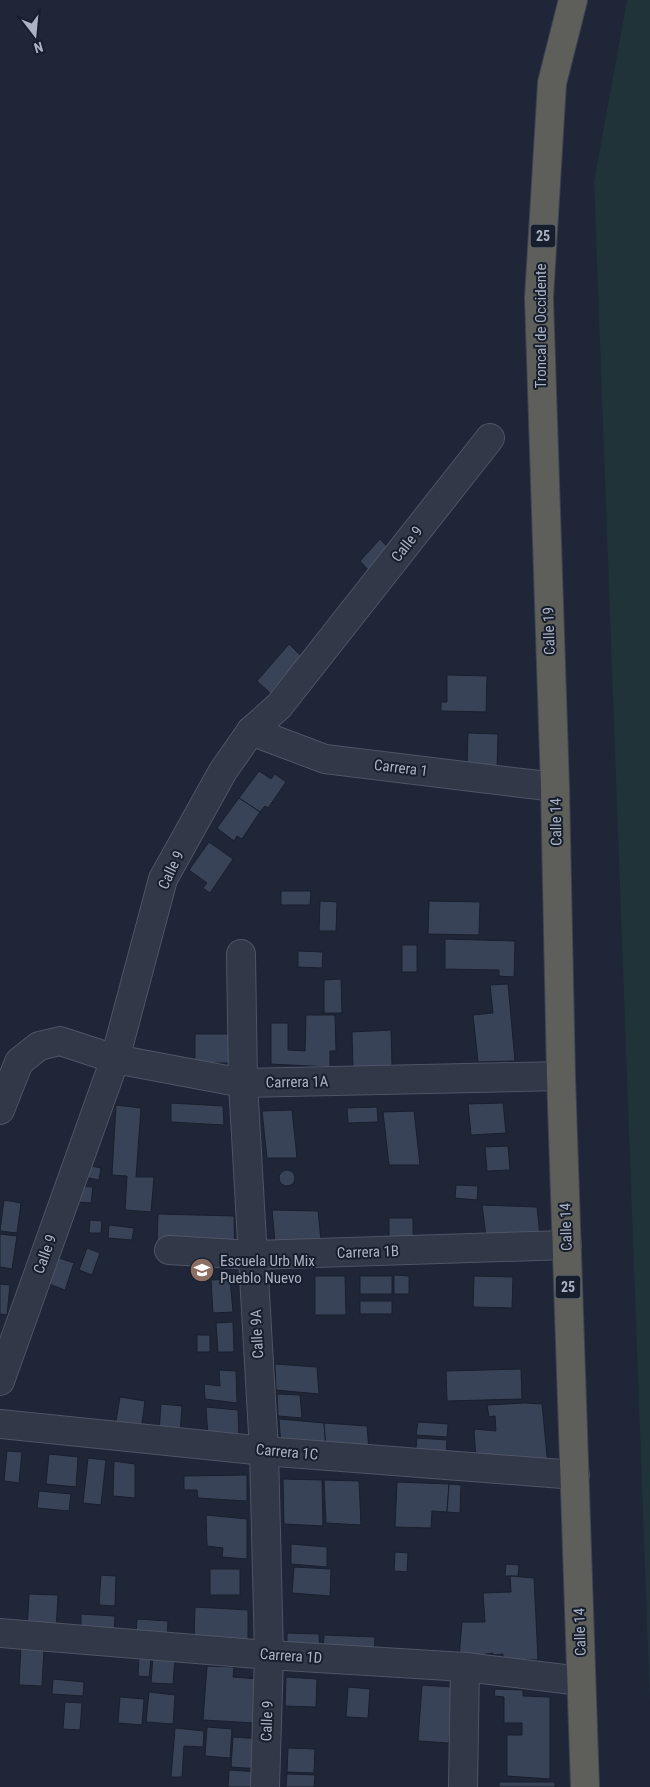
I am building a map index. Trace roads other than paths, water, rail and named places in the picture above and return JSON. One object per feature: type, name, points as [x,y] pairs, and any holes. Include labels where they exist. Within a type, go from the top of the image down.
[{"type":"highway","name":"Troncal de Occidente","points":[[543,475],[539,298],[552,83],[573,0]]},
{"type":"highway","name":"Calle 19","points":[[543,475],[555,787]]},
{"type":"highway","name":"Calle 14","points":[[555,787],[561,1076],[585,1787]]},
{"type":"street","name":"Calle 9","points":[[0,1381],[115,1059],[163,879],[223,771],[252,731],[279,706],[490,438]]},
{"type":"street","name":"Carrera 1","points":[[252,731],[326,759],[555,787]]},
{"type":"street","name":"Calle 9A","points":[[241,954],[243,1083],[264,1451],[269,1655]]},
{"type":"street","name":"Carrera 1A","points":[[0,1110],[19,1062],[39,1046],[60,1042],[115,1059],[243,1083],[561,1076]]},
{"type":"street","name":"Carrera 1B","points":[[170,1250],[252,1255],[567,1245]]},
{"type":"street","name":"Carrera 1C","points":[[0,1424],[264,1451],[575,1475]]},
{"type":"street","name":"Carrera 1D","points":[[0,1633],[269,1655],[465,1667],[581,1681]]},
{"type":"street","name":"Calle 9","points":[[265,1787],[269,1655]]},
{"type":"street","points":[[463,1787],[465,1667]]},
{"type":"place","name":"Escuela Urb Mix Pueblo Nuevo","points":[[202,1270]]}]
